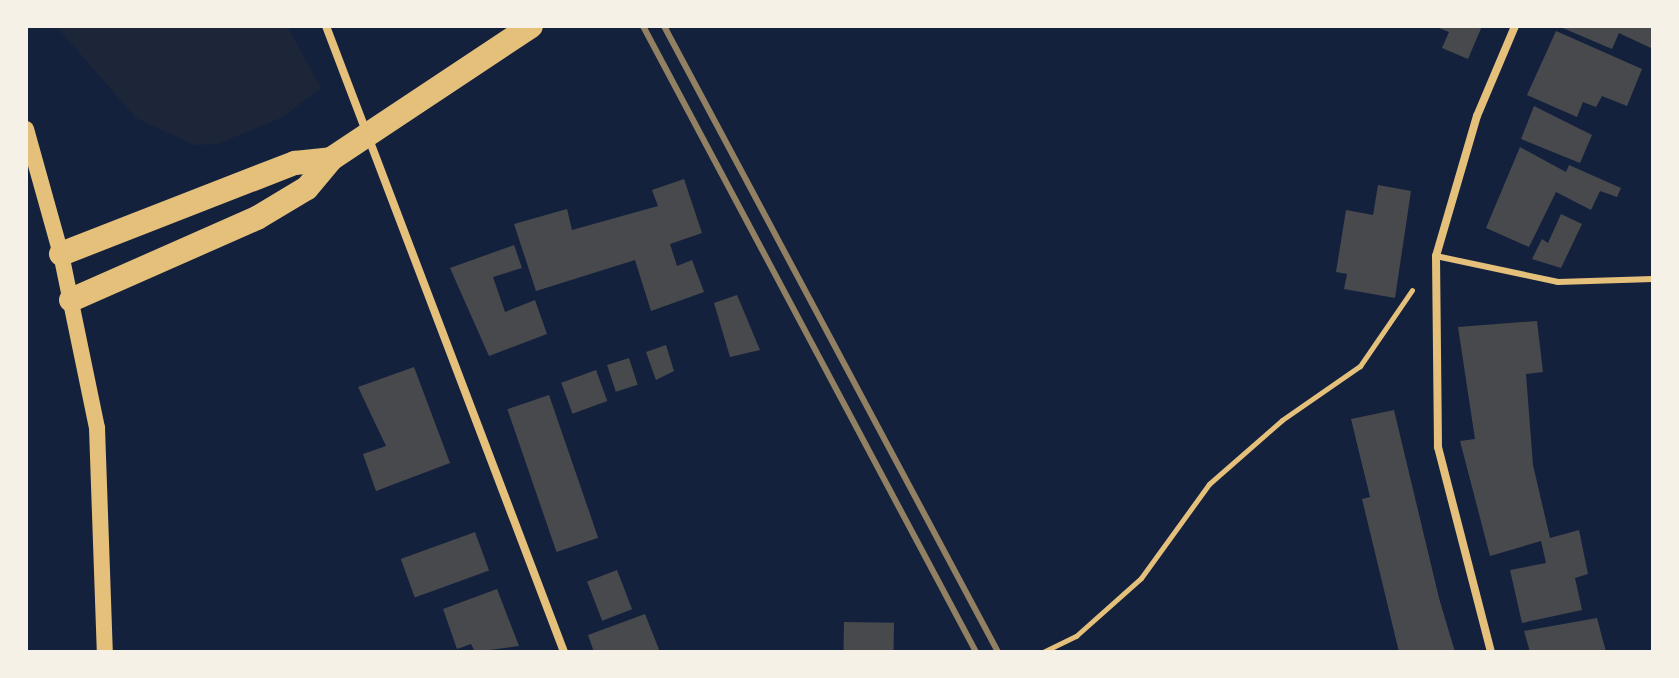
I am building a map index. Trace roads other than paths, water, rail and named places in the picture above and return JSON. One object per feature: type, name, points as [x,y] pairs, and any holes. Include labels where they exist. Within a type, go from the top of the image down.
[{"type":"highway","points":[[71,300],[221,235],[307,188],[331,159],[531,26]]},
{"type":"highway","points":[[61,254],[295,163],[331,159]]},
{"type":"main road","points":[[26,129],[61,254],[97,428],[105,652]]},
{"type":"street","points":[[326,26],[564,652]]},
{"type":"street","points":[[1491,652],[1438,447],[1433,362],[1436,256],[1477,116],[1515,26]]},
{"type":"lane","points":[[1436,256],[1558,282],[1653,279]]},
{"type":"railway","points":[[643,26],[976,652]]},
{"type":"railway","points":[[664,26],[998,652]]}]
